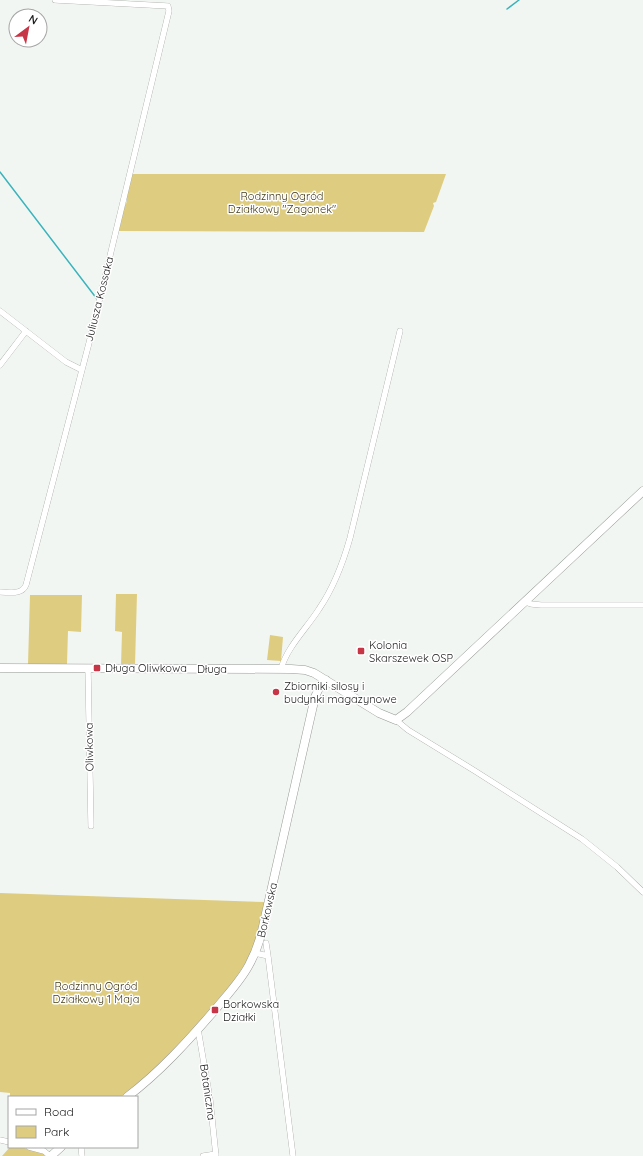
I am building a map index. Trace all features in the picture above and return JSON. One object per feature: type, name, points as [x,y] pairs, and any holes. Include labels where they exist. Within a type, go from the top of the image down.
[{"type":"street","name":"Juliusza Kossaka","points":[[0,592],[18,592],[23,590],[26,585],[82,370],[169,15],[168,6],[55,0]]},
{"type":"street","points":[[0,311],[66,362],[82,370]]},
{"type":"street","points":[[0,364],[26,331]]},
{"type":"street","points":[[280,669],[293,645],[320,609],[330,592],[341,566],[350,538],[400,331]]},
{"type":"street","points":[[643,491],[407,712],[396,720],[408,730],[476,771],[582,839],[643,892]]},
{"type":"street","points":[[525,602],[541,605],[643,605]]},
{"type":"street","name":"Długa","points":[[0,668],[298,669],[310,671],[379,713],[396,720]]},
{"type":"street","name":"Oliwkowa","points":[[88,668],[91,826]]},
{"type":"street","name":"Borkowska","points":[[128,1096],[163,1067],[198,1029],[243,975],[255,953],[262,931],[316,697],[319,688],[326,680]]},
{"type":"street","points":[[266,943],[293,1156]]},
{"type":"street","points":[[255,953],[268,956]]},
{"type":"street","name":"Botaniczna","points":[[198,1029],[210,1099],[216,1155]]},
{"type":"street","points":[[33,1148],[44,1151],[51,1156],[60,1148]]},
{"type":"street","points":[[203,1156],[216,1155]]},
{"type":"green space","name":"Rodzinny Ogród Działkowy \"Zagonek\"","points":[[132,174],[446,174],[436,202],[433,203],[434,206],[424,232],[118,231],[124,206],[127,200]]},
{"type":"green space","points":[[116,594],[137,594],[135,665],[121,665],[122,632],[115,631]]},
{"type":"green space","points":[[30,595],[82,595],[81,632],[68,631],[67,664],[28,664]]},
{"type":"green space","points":[[270,635],[283,637],[281,661],[267,660]]},
{"type":"green space","name":"Rodzinny Ogród Działkowy 1 Maja","points":[[0,893],[265,902],[259,932],[252,950],[247,961],[232,983],[195,1027],[157,1067],[122,1096],[10,1096],[10,1093],[0,1092]]},
{"type":"green space","points":[[9,1148],[25,1148],[43,1153],[45,1156],[2,1156]]},
{"type":"waterway","points":[[507,9],[519,0]]},
{"type":"waterway","points":[[0,172],[97,299]]},
{"type":"place","name":"Kolonia Skarszewek OSP","points":[[361,651]]},
{"type":"place","name":"Długa Oliwkowa","points":[[97,668]]},
{"type":"place","name":"Zbiorniki silosy i budynki magazynowe","points":[[276,692]]},
{"type":"place","name":"Borkowska Działki","points":[[215,1010]]}]
